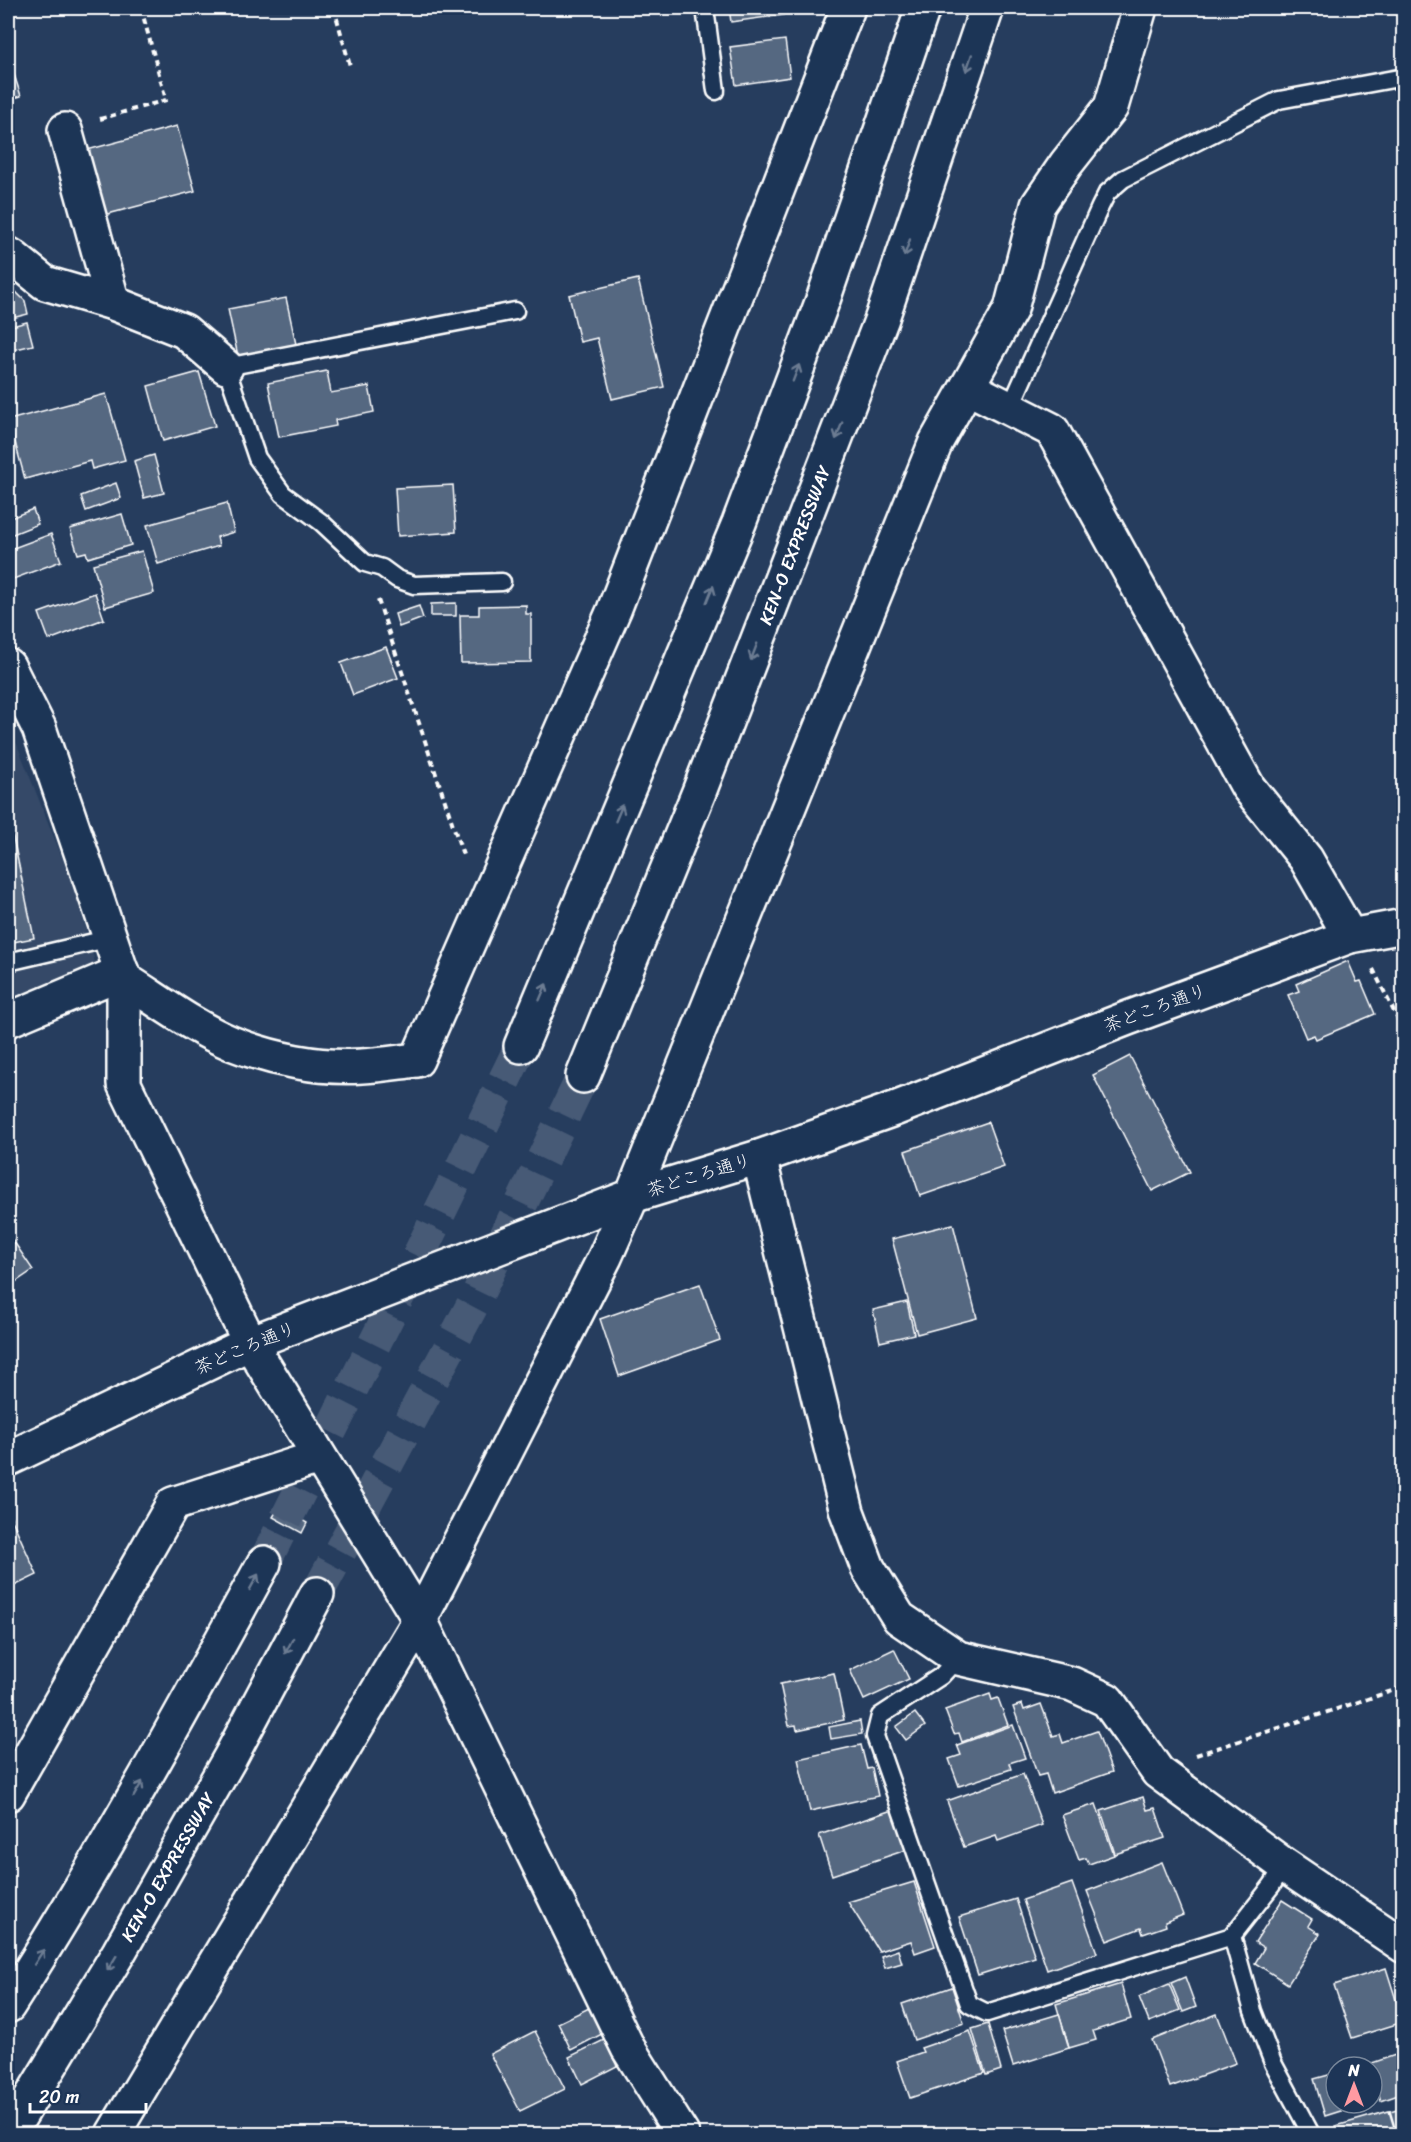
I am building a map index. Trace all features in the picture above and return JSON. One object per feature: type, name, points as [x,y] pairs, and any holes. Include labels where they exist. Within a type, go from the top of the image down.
[{"type":"main road","points":[[123,975],[200,1027],[230,1042],[263,1054],[309,1063],[361,1067],[417,1060],[614,610],[848,8]]},
{"type":"main road","points":[[520,1046],[739,523],[824,297],[923,8]]},
{"type":"main road","name":"KEN-O EXPRESSWAY","points":[[583,1076],[704,781],[882,318],[987,8]]},
{"type":"main road","points":[[114,2134],[420,1620],[605,1257],[633,1196],[936,442],[1011,309],[1038,206],[1066,164],[1111,107],[1140,8]]},
{"type":"main road","points":[[65,130],[113,303]]},
{"type":"main road","points":[[8,254],[45,283],[113,303],[184,331],[226,367]]},
{"type":"main road","points":[[967,387],[1052,430],[1248,787],[1306,859],[1354,936]]},
{"type":"main road","points":[[8,666],[39,728],[123,975],[124,1084],[250,1343],[420,1620],[628,2049],[682,2134]]},
{"type":"main road","name":"茶どころ通り","points":[[8,1459],[250,1343],[633,1196],[759,1156],[897,1108],[1128,1018],[1354,936],[1404,926]]},
{"type":"main road","points":[[8,1020],[123,975]]},
{"type":"main road","points":[[759,1156],[848,1512],[868,1568],[899,1618],[958,1658],[1072,1684],[1107,1700],[1158,1772],[1284,1865],[1404,1946]]},
{"type":"main road","points":[[8,1794],[173,1504],[319,1457]]},
{"type":"main road","points":[[8,2006],[64,1917],[173,1728],[264,1563]]},
{"type":"main road","name":"KEN-O EXPRESSWAY","points":[[9,2134],[119,1952],[231,1756],[317,1594]]},
{"type":"lane","points":[[705,8],[716,91]]},
{"type":"lane","points":[[1010,408],[1107,193],[1123,179],[1279,100],[1404,77]]},
{"type":"lane","points":[[502,582],[414,585],[365,562],[321,522],[283,494],[257,459],[226,367],[515,311]]},
{"type":"lane","points":[[8,962],[111,938]]},
{"type":"lane","points":[[958,1658],[940,1676],[880,1716],[875,1736],[969,2004],[987,2013],[1232,1936],[1272,1885],[1284,1865]]},
{"type":"lane","points":[[1232,1936],[1253,2011],[1273,2063],[1311,2134]]},
{"type":"path","points":[[65,130],[166,100],[141,8]]},
{"type":"path","points":[[334,8],[350,66]]},
{"type":"path","points":[[365,562],[482,911]]},
{"type":"path","points":[[1354,936],[1404,1032]]},
{"type":"path","points":[[1158,1772],[1183,1760],[1404,1687]]},
{"type":"shaded area","points":[[8,722],[75,890],[96,966],[8,1010]]},
{"type":"building","points":[[729,8],[782,8],[783,15],[731,22]]},
{"type":"building","points":[[785,40],[790,77],[736,85],[730,47]]},
{"type":"building","points":[[10,62],[21,96],[8,100],[8,63]]},
{"type":"building","points":[[177,126],[195,191],[104,215],[87,150]]},
{"type":"building","points":[[638,279],[664,387],[612,399],[597,338],[580,342],[569,295]]},
{"type":"building","points":[[8,284],[25,301],[28,314],[8,319]]},
{"type":"building","points":[[286,298],[297,349],[239,361],[228,309]]},
{"type":"building","points":[[27,322],[33,345],[8,351],[8,327]]},
{"type":"building","points":[[327,371],[331,393],[369,386],[374,412],[335,420],[336,426],[279,437],[268,383]]},
{"type":"building","points":[[199,372],[215,426],[163,441],[148,386]]},
{"type":"building","points":[[106,394],[125,460],[92,469],[90,461],[25,479],[9,420]]},
{"type":"building","points":[[154,455],[164,493],[144,498],[134,461]]},
{"type":"building","points":[[116,483],[121,498],[86,511],[81,496]]},
{"type":"building","points":[[453,485],[456,532],[398,536],[395,488]]},
{"type":"building","points":[[227,503],[234,532],[217,537],[219,546],[158,564],[147,525]]},
{"type":"building","points":[[33,509],[38,524],[8,536],[8,519]]},
{"type":"building","points":[[122,514],[131,545],[88,558],[86,552],[78,554],[70,529]]},
{"type":"building","points":[[51,534],[61,561],[8,581],[8,550]]},
{"type":"building","points":[[142,551],[154,593],[105,607],[93,564]]},
{"type":"building","points":[[95,593],[104,619],[49,640],[39,613]]},
{"type":"building","points":[[456,603],[456,616],[431,616],[431,604]]},
{"type":"building","points":[[526,605],[526,614],[531,614],[531,662],[461,663],[460,615],[479,615],[479,606]]},
{"type":"building","points":[[419,606],[423,618],[399,627],[395,614]]},
{"type":"building","points":[[386,647],[398,678],[353,695],[341,663]]},
{"type":"building","points":[[8,813],[34,938],[8,943]]},
{"type":"building","points":[[1348,961],[1357,982],[1361,981],[1375,1014],[1316,1039],[1314,1035],[1306,1038],[1288,995],[1299,991],[1296,984]]},
{"type":"building","points":[[1130,1056],[1190,1172],[1152,1191],[1093,1075]]},
{"type":"building","points":[[988,1122],[1004,1167],[920,1196],[905,1151]]},
{"type":"building","points":[[953,1224],[977,1318],[917,1334],[892,1239]]},
{"type":"building","points":[[8,1233],[33,1270],[8,1287]]},
{"type":"building","points":[[700,1284],[720,1340],[619,1376],[600,1319]]},
{"type":"building","points":[[907,1302],[914,1334],[880,1342],[873,1310]]},
{"type":"building","points":[[279,1507],[307,1523],[302,1533],[273,1517]]},
{"type":"building","points":[[8,1513],[37,1575],[8,1589]]},
{"type":"building","points":[[894,1649],[909,1679],[864,1700],[850,1670]]},
{"type":"building","points":[[834,1673],[844,1720],[797,1730],[796,1725],[789,1726],[780,1684]]},
{"type":"building","points":[[990,1694],[992,1700],[998,1698],[1008,1725],[962,1742],[959,1733],[954,1734],[945,1710]]},
{"type":"building","points":[[1022,1704],[1024,1710],[1041,1704],[1053,1736],[1060,1734],[1063,1743],[1097,1731],[1112,1772],[1052,1793],[1046,1774],[1038,1776],[1013,1707]]},
{"type":"building","points":[[915,1713],[925,1726],[906,1740],[896,1727]]},
{"type":"building","points":[[860,1721],[862,1734],[831,1739],[829,1727]]},
{"type":"building","points":[[1013,1725],[1025,1758],[1009,1763],[1011,1769],[959,1786],[949,1759],[961,1755],[957,1745]]},
{"type":"building","points":[[861,1745],[867,1769],[872,1768],[878,1796],[810,1811],[798,1759]]},
{"type":"building","points":[[1023,1774],[1042,1825],[998,1841],[996,1836],[964,1847],[947,1801]]},
{"type":"building","points":[[1143,1797],[1147,1810],[1155,1808],[1165,1838],[1115,1854],[1101,1811]]},
{"type":"building","points":[[1096,1804],[1114,1855],[1089,1864],[1086,1858],[1079,1860],[1062,1815]]},
{"type":"building","points":[[892,1810],[906,1850],[832,1875],[819,1835]]},
{"type":"building","points":[[1162,1862],[1183,1915],[1165,1922],[1166,1926],[1143,1934],[1141,1928],[1107,1941],[1087,1891]]},
{"type":"building","points":[[914,1882],[935,1946],[915,1953],[911,1941],[879,1951],[848,1902]]},
{"type":"building","points":[[1072,1883],[1097,1953],[1047,1970],[1023,1900]]},
{"type":"building","points":[[1016,1899],[1035,1957],[978,1975],[959,1917]]},
{"type":"building","points":[[1282,1900],[1312,1919],[1308,1926],[1320,1934],[1288,1984],[1255,1963],[1264,1948],[1255,1942]]},
{"type":"building","points":[[898,1950],[902,1963],[885,1968],[881,1956]]},
{"type":"building","points":[[1386,1968],[1403,2022],[1352,2038],[1334,1985]]},
{"type":"building","points":[[1185,1977],[1196,2007],[1183,2012],[1171,1983]]},
{"type":"building","points":[[1121,1984],[1131,2019],[1093,2031],[1096,2040],[1069,2048],[1056,2004]]},
{"type":"building","points":[[1169,1984],[1180,2010],[1149,2022],[1139,1997]]},
{"type":"building","points":[[952,1987],[964,2023],[914,2040],[902,2004]]},
{"type":"building","points":[[589,2008],[602,2034],[571,2050],[558,2023]]},
{"type":"building","points":[[1059,2014],[1069,2048],[1013,2066],[1002,2031]]},
{"type":"building","points":[[1217,2014],[1236,2063],[1170,2087],[1152,2040]]},
{"type":"building","points":[[988,2024],[1001,2070],[986,2075],[972,2029]]},
{"type":"building","points":[[535,2031],[565,2089],[520,2111],[490,2054]]},
{"type":"building","points":[[970,2031],[984,2073],[910,2098],[897,2061],[923,2052],[921,2048]]},
{"type":"building","points":[[604,2040],[617,2066],[582,2084],[569,2057]]},
{"type":"building","points":[[1404,2052],[1404,2093],[1384,2100],[1384,2059]]},
{"type":"building","points":[[1324,2076],[1324,2113],[1314,2079]]},
{"type":"building","points":[[1404,2107],[1404,2134],[1397,2134],[1390,2111]]},
{"type":"building","points":[[1389,2111],[1396,2134],[1338,2134],[1336,2126],[1375,2115],[1384,2115],[1384,2112]]},
{"type":"tunnel","points":[[264,1563],[521,1046]]},
{"type":"tunnel","points":[[317,1594],[472,1306],[583,1076]]}]
